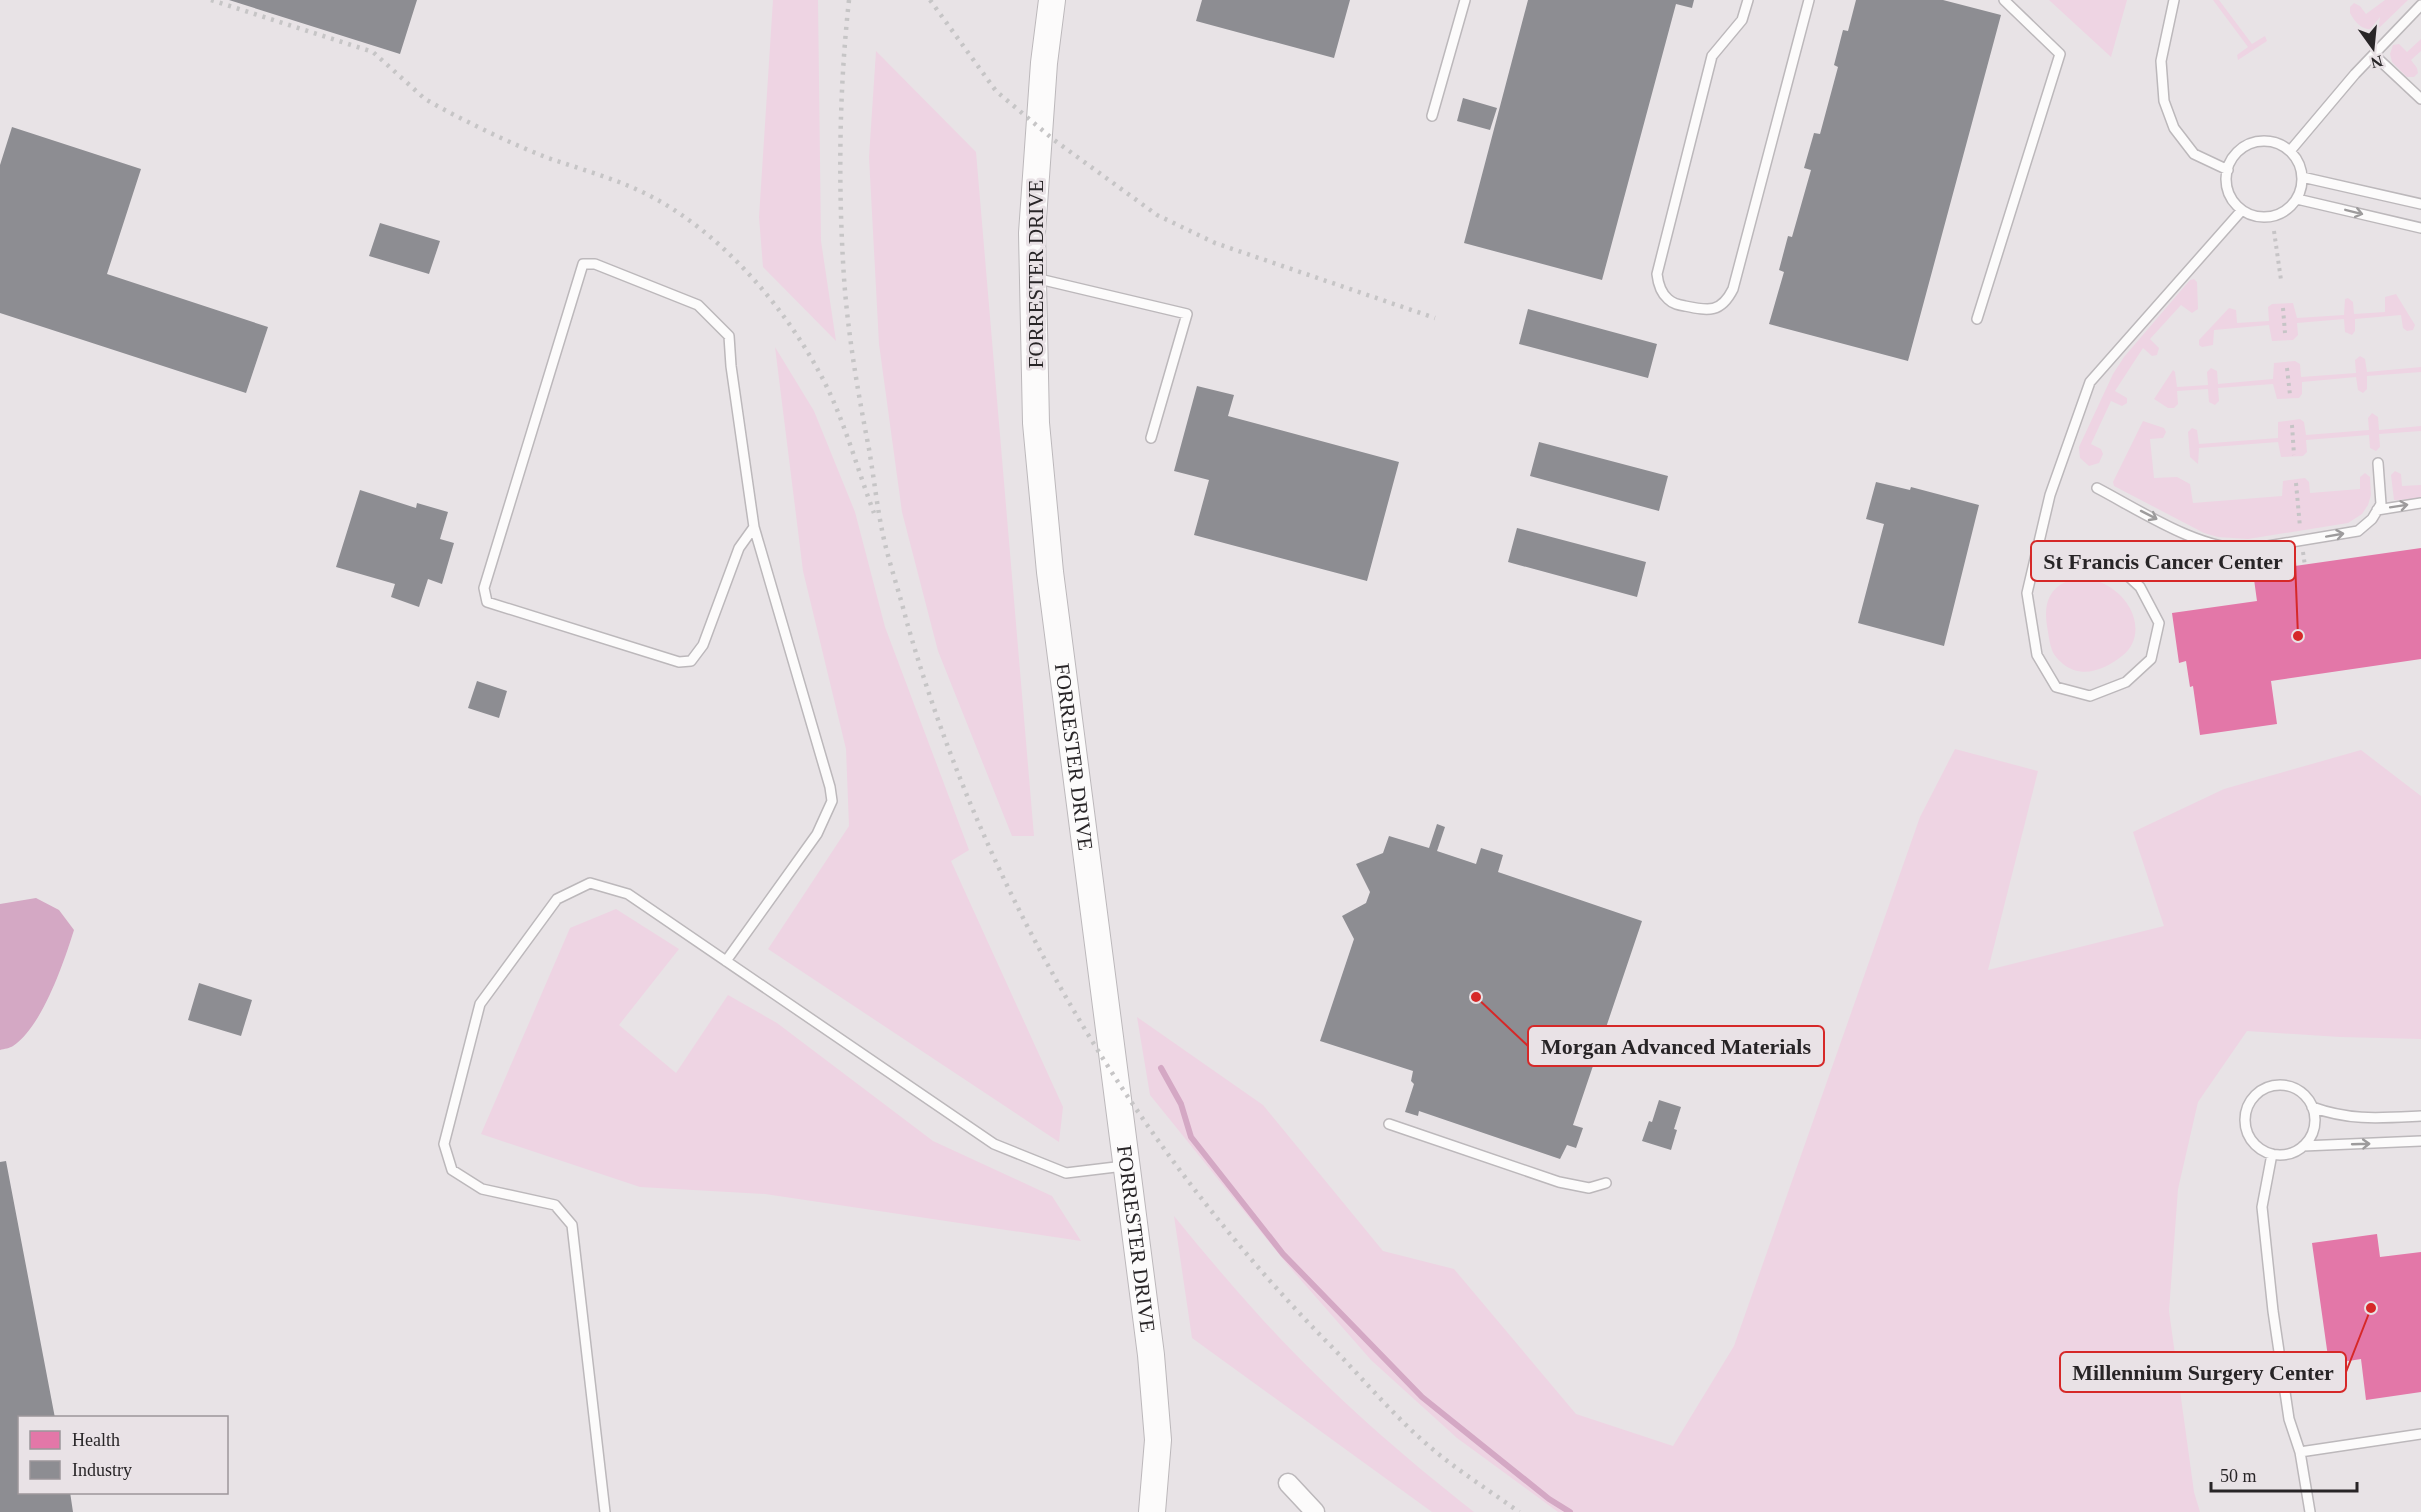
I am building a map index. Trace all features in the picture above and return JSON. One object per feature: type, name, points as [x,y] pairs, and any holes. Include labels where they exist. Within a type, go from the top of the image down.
[{"type":"street","name":"FORRESTER DRIVE","points":[[1052,0],[1039,128],[1032,233],[1036,423],[1050,572],[1157,1408],[1158,1460],[1152,1512]]},
{"type":"street","points":[[1288,1483],[1315,1512]]},
{"type":"lane","points":[[1432,117],[1465,0]]},
{"type":"lane","points":[[1748,0],[1742,20],[1712,56],[1657,274],[1659,285],[1667,299],[1674,304],[1706,311],[1718,308],[1727,301],[1733,289],[1809,0]]},
{"type":"lane","points":[[1977,319],[2060,54],[2004,0]]},
{"type":"lane","points":[[2174,0],[2161,61],[2164,102],[2174,128],[2194,154],[2228,170]]},
{"type":"lane","points":[[2290,151],[2421,5]]},
{"type":"lane","points":[[2374,55],[2421,99]]},
{"type":"lane","points":[[2272,142],[2290,151],[2299,163],[2302,177],[2297,199],[2279,214],[2267,217],[2256,216],[2242,210],[2229,194],[2227,182],[2228,170],[2237,153],[2253,143],[2272,142]]},
{"type":"lane","points":[[2302,177],[2421,204]]},
{"type":"lane","points":[[2297,199],[2421,228]]},
{"type":"lane","points":[[2037,556],[2112,561],[2140,587],[2159,623],[2151,659],[2126,682],[2090,696],[2056,687],[2037,655],[2027,593],[2050,495],[2090,382],[2242,210]]},
{"type":"lane","points":[[726,961],[817,834],[832,801],[824,759],[754,527],[729,336],[698,305],[595,264],[583,264],[484,588],[487,602],[679,662],[691,661],[703,645],[739,548],[754,527]]},
{"type":"lane","points":[[1032,278],[1187,314],[1151,438]]},
{"type":"lane","points":[[2097,488],[2200,542],[2235,549],[2301,542],[2358,531],[2372,519],[2381,504],[2378,463]]},
{"type":"lane","points":[[2378,510],[2421,503]]},
{"type":"lane","points":[[605,1512],[572,1225],[555,1205],[482,1189],[452,1170],[444,1144],[480,1004],[558,899],[590,883],[628,894],[994,1144],[1066,1173],[1126,1166]]},
{"type":"lane","points":[[2421,1116],[2383,1118],[2337,1116],[2312,1107],[2299,1091],[2282,1085],[2264,1089],[2251,1100],[2245,1116],[2248,1135],[2254,1144],[2272,1154],[2283,1155],[2303,1146],[2421,1142]]},
{"type":"lane","points":[[2303,1146],[2314,1128],[2312,1107]]},
{"type":"lane","points":[[1389,1124],[1559,1182],[1589,1188],[1606,1183]]},
{"type":"lane","points":[[2272,1154],[2262,1207],[2273,1311],[2289,1419],[2300,1452],[2310,1512]]},
{"type":"lane","points":[[2300,1452],[2421,1434]]},
{"type":"path","points":[[2274,231],[2281,280]]},
{"type":"path","points":[[2283,308],[2285,333]]},
{"type":"path","points":[[2287,368],[2290,395]]},
{"type":"path","points":[[2292,425],[2294,455]]},
{"type":"path","points":[[2296,483],[2301,533]]},
{"type":"shaded area","points":[[773,0],[818,0],[821,241],[836,341],[763,267],[759,217]]},
{"type":"shaded area","points":[[2049,0],[2127,0],[2111,57]]},
{"type":"shaded area","points":[[2213,0],[2219,0],[2252,44],[2265,36],[2267,41],[2238,60],[2237,55],[2248,47]]},
{"type":"shaded area","points":[[2385,0],[2408,0],[2375,29],[2362,27],[2350,13],[2350,7],[2354,3],[2360,6],[2366,14]]},
{"type":"shaded area","points":[[2421,39],[2421,51],[2411,60],[2418,73],[2414,77],[2407,77],[2392,62],[2390,54],[2393,45],[2399,44],[2407,52]]},
{"type":"shaded area","points":[[876,51],[976,152],[1034,836],[1012,836],[938,651],[902,512],[879,344],[869,157]]},
{"type":"shaded area","points":[[2194,279],[2197,282],[2198,309],[2192,313],[2181,305],[2150,339],[2159,348],[2157,355],[2152,356],[2143,348],[2115,391],[2127,398],[2127,403],[2122,406],[2111,401],[2091,444],[2101,449],[2103,454],[2099,463],[2089,466],[2080,458],[2079,447],[2113,374],[2124,357],[2190,280]]},
{"type":"shaded area","points":[[2396,294],[2415,325],[2413,330],[2407,331],[2403,328],[2401,315],[2355,319],[2355,331],[2352,335],[2345,332],[2344,319],[2297,323],[2298,335],[2293,340],[2272,341],[2269,325],[2214,330],[2213,345],[2202,347],[2199,345],[2199,340],[2229,308],[2236,310],[2237,323],[2269,321],[2268,307],[2272,304],[2293,303],[2297,318],[2344,315],[2345,299],[2348,298],[2353,302],[2354,314],[2385,312],[2385,297]]},
{"type":"shaded area","points":[[775,347],[814,411],[855,512],[885,627],[969,850],[951,861],[1063,1107],[1059,1142],[768,949],[849,826],[846,749],[803,571]]},
{"type":"shaded area","points":[[2360,356],[2365,359],[2367,372],[2421,367],[2421,372],[2367,376],[2367,389],[2363,393],[2358,390],[2356,377],[2302,382],[2302,394],[2299,398],[2277,399],[2273,384],[2218,388],[2219,401],[2215,405],[2209,402],[2208,389],[2177,391],[2178,404],[2174,408],[2168,408],[2154,399],[2173,370],[2177,387],[2208,385],[2207,372],[2211,368],[2217,371],[2218,384],[2273,379],[2274,363],[2295,361],[2300,364],[2301,377],[2356,373],[2355,360]]},
{"type":"shaded area","points":[[2372,413],[2378,417],[2379,430],[2421,426],[2421,431],[2379,434],[2380,447],[2376,451],[2370,448],[2369,435],[2306,440],[2307,452],[2303,456],[2281,457],[2278,442],[2199,448],[2198,464],[2190,457],[2188,432],[2192,428],[2197,430],[2199,444],[2278,438],[2278,422],[2300,419],[2304,422],[2306,435],[2369,430],[2368,418]]},
{"type":"shaded area","points":[[2143,421],[2164,428],[2166,432],[2163,438],[2150,439],[2154,478],[2177,477],[2190,484],[2193,503],[2282,496],[2283,481],[2305,478],[2309,482],[2310,493],[2360,489],[2360,477],[2365,473],[2370,477],[2371,495],[2368,505],[2362,514],[2348,523],[2248,539],[2218,537],[2204,533],[2114,486],[2113,482]]},
{"type":"shaded area","points":[[2395,471],[2401,474],[2402,486],[2421,485],[2421,499],[2394,500],[2391,475]]},
{"type":"shaded area","points":[[2085,577],[2107,585],[2122,597],[2132,613],[2135,631],[2134,640],[2122,656],[2100,669],[2085,672],[2070,669],[2054,654],[2046,614],[2048,600],[2056,588],[2070,580]]},
{"type":"shaded area","points":[[1955,749],[2038,771],[1988,970],[2164,926],[2133,832],[2224,789],[2361,750],[2421,796],[2421,1039],[2247,1031],[2198,1102],[2178,1189],[2169,1311],[2194,1492],[2200,1512],[1558,1512],[1457,1438],[1371,1360],[1286,1263],[1150,1095],[1137,1017],[1263,1105],[1383,1251],[1454,1269],[1576,1414],[1673,1446],[1734,1346],[1920,817]]},
{"type":"shaded area","points":[[36,898],[59,910],[74,930],[51,993],[33,1024],[24,1037],[13,1046],[0,1050],[0,904]]},
{"type":"shaded area","points":[[616,909],[679,949],[619,1025],[676,1073],[728,995],[777,1023],[933,1141],[1052,1196],[1081,1241],[765,1194],[640,1187],[481,1134],[570,928]]},
{"type":"shaded area","points":[[1174,1216],[1244,1299],[1305,1364],[1388,1441],[1474,1512],[1432,1512],[1192,1338]]},
{"type":"building: Health","points":[[2421,548],[2421,659],[2271,681],[2277,724],[2200,735],[2193,686],[2190,687],[2186,661],[2179,663],[2172,613],[2257,601],[2253,572]]},
{"type":"building: Health","points":[[2377,1234],[2380,1257],[2421,1252],[2421,1392],[2366,1400],[2361,1359],[2329,1364],[2312,1243]]},
{"type":"building: Industry","points":[[229,0],[417,0],[400,54]]},
{"type":"building: Industry","points":[[1202,0],[1350,0],[1334,58],[1196,21]]},
{"type":"building: Industry","points":[[1528,0],[1694,0],[1692,8],[1676,4],[1602,280],[1464,243]]},
{"type":"building: Industry","points":[[1856,0],[1943,0],[2001,15],[1908,361],[1769,324],[1784,272],[1779,270],[1788,236],[1792,237],[1811,170],[1804,168],[1814,133],[1820,134],[1838,67],[1834,65],[1843,30],[1848,31]]},
{"type":"building: Industry","points":[[1463,98],[1497,108],[1490,130],[1457,121]]},
{"type":"building: Industry","points":[[12,127],[141,169],[107,274],[268,327],[246,393],[0,313],[0,165]]},
{"type":"building: Industry","points":[[380,223],[440,241],[429,274],[369,256]]},
{"type":"building: Industry","points":[[1528,309],[1657,344],[1648,378],[1519,344]]},
{"type":"building: Industry","points":[[1197,386],[1234,395],[1228,416],[1399,462],[1367,581],[1194,535],[1209,480],[1174,471]]},
{"type":"building: Industry","points":[[1539,442],[1668,476],[1659,511],[1530,476]]},
{"type":"building: Industry","points":[[1876,482],[1910,490],[1911,487],[1979,505],[1944,646],[1858,623],[1884,524],[1866,519]]},
{"type":"building: Industry","points":[[360,490],[416,508],[417,503],[448,512],[440,539],[454,543],[442,584],[428,579],[419,607],[391,597],[395,584],[336,567]]},
{"type":"building: Industry","points":[[1517,528],[1646,562],[1637,597],[1508,562]]},
{"type":"building: Industry","points":[[477,681],[507,691],[499,718],[468,708]]},
{"type":"building: Industry","points":[[1437,824],[1445,827],[1437,851],[1476,864],[1481,848],[1503,855],[1498,872],[1642,921],[1573,1125],[1583,1128],[1576,1148],[1567,1145],[1560,1159],[1419,1111],[1418,1116],[1405,1112],[1414,1084],[1411,1081],[1413,1071],[1320,1041],[1354,939],[1342,916],[1366,903],[1370,892],[1356,864],[1383,853],[1389,836],[1429,848]]},
{"type":"building: Industry","points":[[199,983],[252,1000],[241,1036],[188,1020]]},
{"type":"building: Industry","points":[[1659,1100],[1681,1107],[1674,1129],[1677,1130],[1671,1150],[1642,1141],[1649,1121],[1652,1122]]},
{"type":"building: Industry","points":[[6,1161],[55,1416],[18,1416],[18,1494],[70,1494],[73,1512],[0,1512],[0,1162]]},
{"type":"waterway","points":[[1161,1068],[1181,1104],[1191,1137],[1283,1254],[1422,1397],[1549,1499],[1570,1512]]},
{"type":"railway","points":[[211,0],[373,52],[425,99],[441,108],[534,153],[615,181],[654,198],[703,231],[748,273],[787,320],[803,345],[835,404],[874,513]]},
{"type":"railway","points":[[849,0],[841,104],[840,174],[844,278],[854,364],[888,556],[938,719],[976,817],[1020,912],[1070,1005],[1126,1094],[1188,1180],[1254,1262],[1396,1415],[1460,1471],[1519,1512]]},
{"type":"railway","points":[[930,0],[996,91],[1054,140],[1157,215],[1215,243],[1435,318]]},
{"type":"place","name":"St Francis Cancer Center","points":[[2298,636]]},
{"type":"place","name":"Morgan Advanced Materials","points":[[1476,997]]},
{"type":"place","name":"Millennium Surgery Center","points":[[2371,1308]]}]
